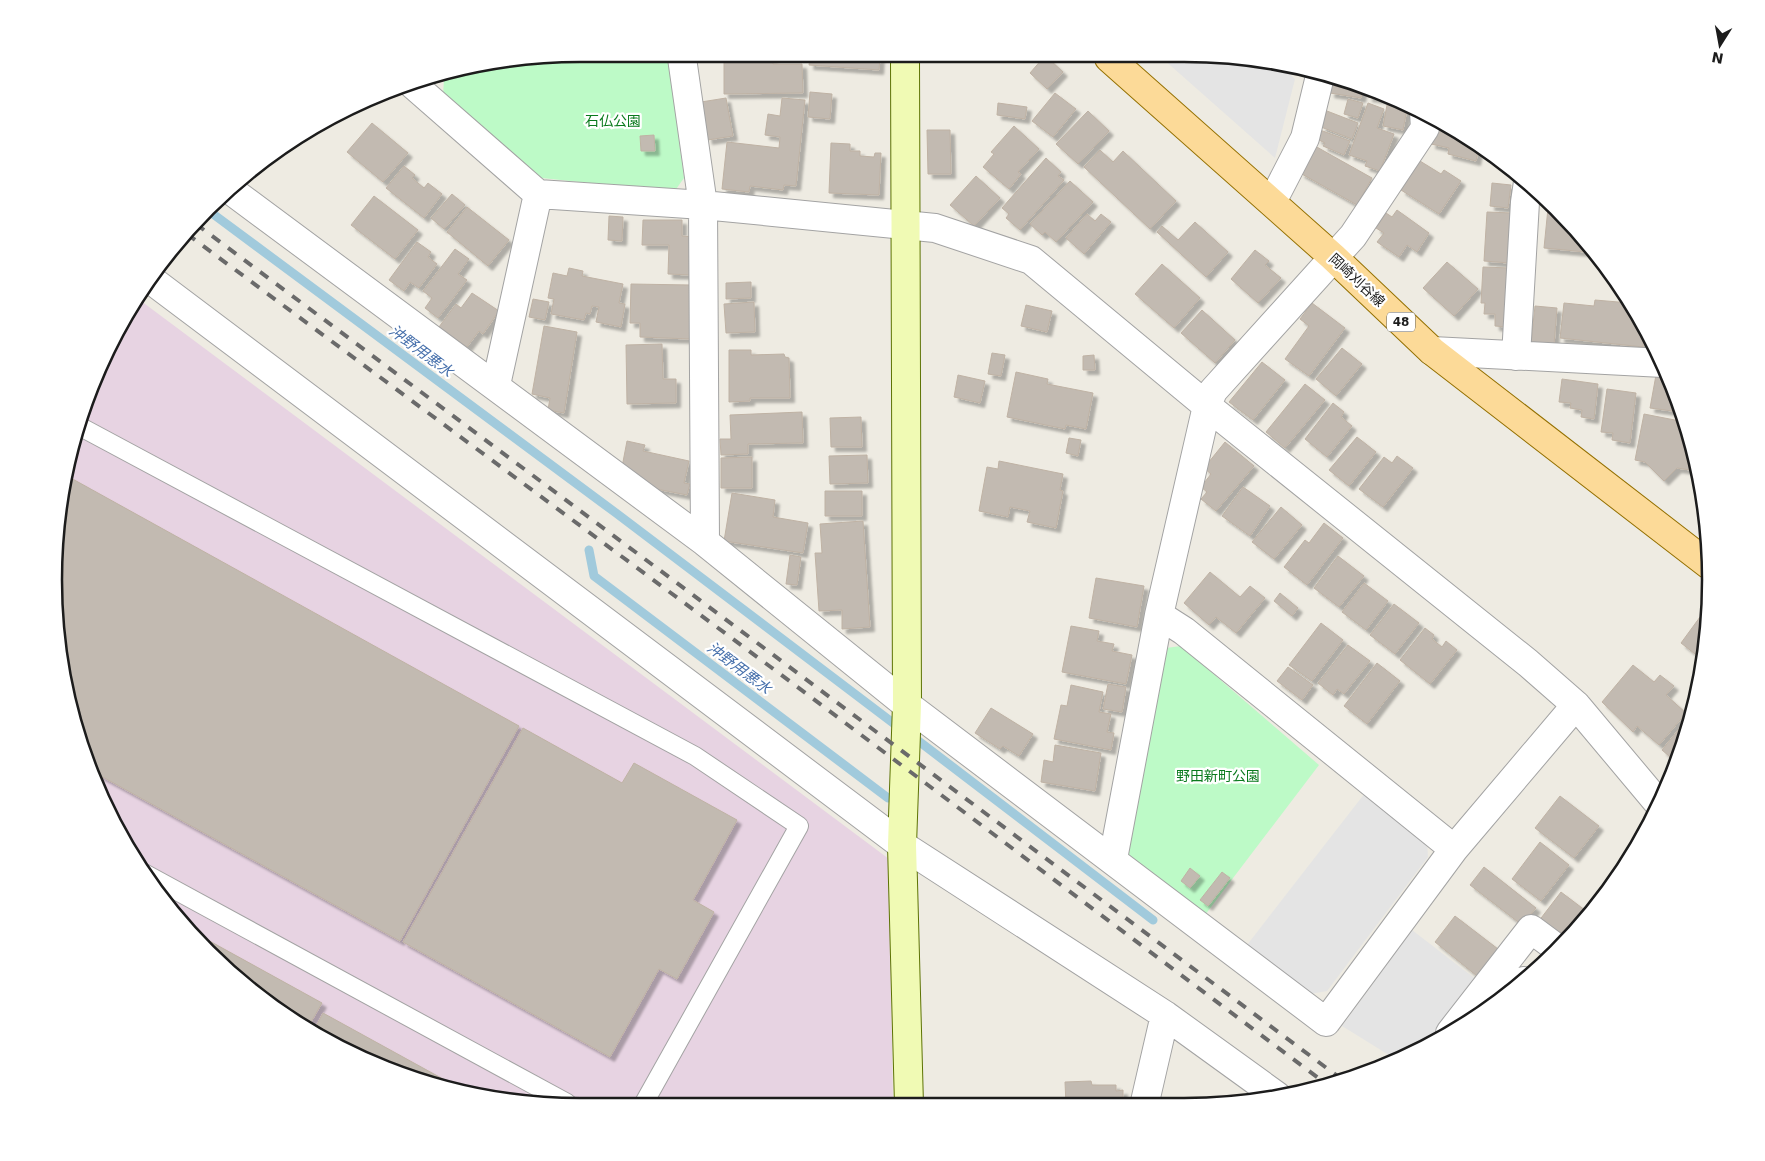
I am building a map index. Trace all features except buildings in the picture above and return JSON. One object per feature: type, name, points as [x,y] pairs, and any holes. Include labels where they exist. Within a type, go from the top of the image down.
[{"type":"main road","name":"岡崎刈谷線","points":[[1114,62],[1333,257],[1432,351],[1701,558]]},
{"type":"street","points":[[683,62],[703,206],[705,542]]},
{"type":"street","points":[[905,62],[904,119],[907,226],[907,705],[902,845],[908,1098]]},
{"type":"street","points":[[1272,202],[1304,138],[1319,80]]},
{"type":"street","points":[[426,86],[538,194],[703,206],[935,228],[1031,260],[1207,406],[1528,663],[1576,704],[1654,798]]},
{"type":"street","points":[[1113,859],[1159,616],[1207,406],[1213,391],[1353,236],[1425,128],[1425,122]]},
{"type":"street","points":[[1516,356],[1527,192]]},
{"type":"street","points":[[235,194],[496,385],[705,542],[907,705],[1326,1022],[1454,849],[1576,704]]},
{"type":"street","points":[[496,385],[538,194]]},
{"type":"street","points":[[157,284],[902,845],[1165,1015],[1270,1091]]},
{"type":"street","points":[[1432,351],[1516,356],[1652,357]]},
{"type":"street","points":[[1159,616],[1184,631],[1454,849]]},
{"type":"street","points":[[1462,1017],[1531,928],[1553,945]]},
{"type":"street","points":[[1146,1098],[1165,1015]]},
{"type":"lane","points":[[85,429],[695,756],[799,826],[647,1098]]},
{"type":"lane","points":[[160,882],[556,1097]]},
{"type":"shaded area","points":[[1167,62],[1218,64],[1288,72],[1295,79],[1275,158]]},
{"type":"shaded area","points":[[144,303],[889,859],[893,1098],[580,1098],[513,1094],[479,1089],[414,1071],[351,1045],[321,1029],[265,991],[214,947],[191,922],[150,868],[116,810],[102,779],[80,715],[72,682],[67,648],[62,580],[67,513],[72,479],[80,446],[102,382],[116,351]]},
{"type":"shaded area","points":[[1365,793],[1427,841],[1428,857],[1327,991],[1310,994],[1247,945]]},
{"type":"shaded area","points":[[1412,930],[1486,987],[1462,1017],[1444,1029],[1390,1056],[1342,1026]]},
{"type":"green space","name":"石仏公園","points":[[580,62],[669,62],[684,178],[674,192],[542,178],[443,96],[444,81],[479,72],[513,67]]},
{"type":"green space","name":"野田新町公園","points":[[1181,646],[1319,765],[1205,915],[1125,853],[1166,648]]},
{"type":"waterway","name":"沖野用悪水","points":[[214,214],[616,513],[901,729]]},
{"type":"waterway","name":"沖野用悪水","points":[[589,550],[594,576],[888,798]]},
{"type":"waterway","points":[[912,736],[1153,920]]},
{"type":"railway","points":[[201,228],[1337,1075]]},
{"type":"railway","points":[[192,238],[772,668],[1321,1080]]}]
